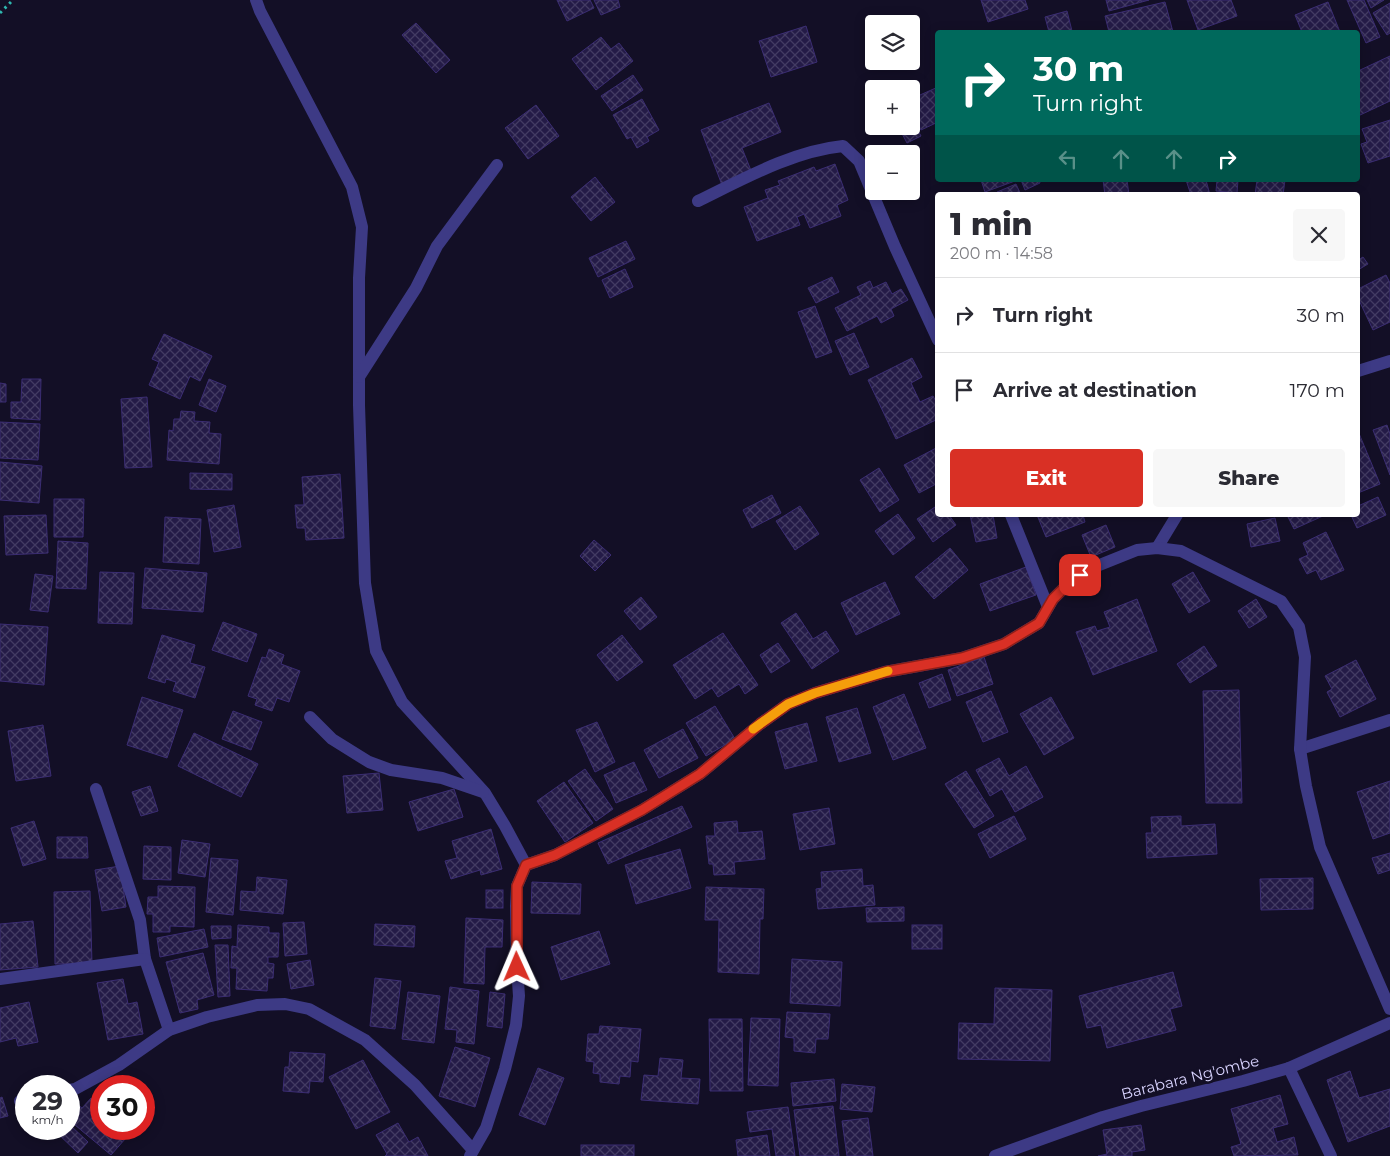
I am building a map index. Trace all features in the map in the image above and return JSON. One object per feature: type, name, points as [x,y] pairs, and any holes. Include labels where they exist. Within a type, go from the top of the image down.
[{"type":"street","points":[[256,0],[260,12],[352,187],[362,228],[359,278],[359,377],[365,583],[376,651],[402,702],[485,793],[526,865]]},
{"type":"street","points":[[698,202],[754,174],[820,148],[842,146],[859,161],[895,247],[935,334]]},
{"type":"street","points":[[359,377],[416,288],[437,246],[497,166]]},
{"type":"street","points":[[1360,370],[1390,361]]},
{"type":"street","points":[[1012,517],[1048,607]]},
{"type":"street","points":[[1156,548],[1177,517]]},
{"type":"street","points":[[80,1086],[118,1066],[169,1030],[207,1017],[257,1005],[284,1004],[309,1009],[336,1022],[365,1040],[415,1085],[471,1153],[486,1128],[505,1069],[516,1025],[519,996],[517,886],[526,865],[555,855],[642,810],[700,774],[760,724],[788,704],[815,693],[885,672],[962,658],[1004,644],[1039,623],[1053,599],[1069,583],[1092,568],[1137,550],[1156,548],[1181,551],[1281,601],[1299,627],[1305,657],[1300,749],[1306,786],[1320,847],[1390,1009]]},
{"type":"street","points":[[310,717],[332,739],[369,762],[391,770],[442,778],[485,793]]},
{"type":"street","points":[[1300,749],[1390,720]]},
{"type":"street","points":[[96,789],[140,920],[145,959],[169,1030]]},
{"type":"street","points":[[0,979],[145,959]]},
{"type":"street","name":"Barabara Ng'ombe","points":[[995,1156],[1103,1117],[1289,1068],[1390,1023]]},
{"type":"street","points":[[1289,1068],[1331,1156]]},
{"type":"path","points":[[0,13],[13,0]]},
{"type":"building","points":[[557,0],[590,0],[594,8],[567,21]]},
{"type":"building","points":[[594,0],[618,0],[620,7],[601,15]]},
{"type":"building","points":[[981,0],[1025,0],[1028,9],[988,22]]},
{"type":"building","points":[[1106,0],[1149,0],[1109,11]]},
{"type":"building","points":[[1187,0],[1231,0],[1237,16],[1198,30]]},
{"type":"building","points":[[1347,0],[1364,0],[1380,37],[1366,43]]},
{"type":"building","points":[[1367,0],[1384,0],[1371,8]]},
{"type":"building","points":[[1165,2],[1172,30],[1108,30],[1105,16]]},
{"type":"building","points":[[1328,2],[1339,30],[1301,30],[1295,15]]},
{"type":"building","points":[[1390,3],[1390,33],[1387,35],[1373,13]]},
{"type":"building","points":[[1067,11],[1072,30],[1048,30],[1045,17]]},
{"type":"building","points":[[416,23],[450,60],[436,73],[402,35]]},
{"type":"building","points":[[806,26],[817,62],[771,77],[759,41]]},
{"type":"building","points":[[601,37],[611,49],[619,43],[633,61],[596,90],[572,59]]},
{"type":"building","points":[[1390,56],[1390,101],[1360,115],[1360,70]]},
{"type":"building","points":[[633,75],[643,90],[612,111],[601,96]]},
{"type":"building","points":[[935,88],[935,123],[921,130],[920,95]]},
{"type":"building","points":[[642,99],[659,130],[647,137],[649,141],[637,148],[631,137],[627,139],[613,115]]},
{"type":"building","points":[[769,103],[781,132],[742,148],[752,173],[722,185],[701,130]]},
{"type":"building","points":[[536,105],[559,136],[528,159],[505,128]]},
{"type":"building","points":[[1390,120],[1390,156],[1368,163],[1361,144],[1367,142],[1362,129]]},
{"type":"building","points":[[920,134],[921,136],[907,143],[903,135]]},
{"type":"building","points":[[835,164],[848,200],[837,205],[841,216],[810,228],[804,214],[797,217],[800,225],[757,241],[744,207],[768,198],[765,190],[780,185],[778,181],[814,167],[816,171]]},
{"type":"building","points":[[595,177],[615,202],[591,221],[571,197]]},
{"type":"building","points":[[982,182],[1012,182],[985,192]]},
{"type":"building","points":[[1022,182],[1040,182],[1040,183],[1025,190]]},
{"type":"building","points":[[1103,182],[1127,182],[1129,192],[1105,192]]},
{"type":"building","points":[[1187,182],[1207,182],[1209,192],[1190,192]]},
{"type":"building","points":[[1217,182],[1238,182],[1237,192],[1216,191]]},
{"type":"building","points":[[1257,182],[1285,182],[1283,192],[1255,192]]},
{"type":"building","points":[[1016,184],[1020,192],[997,192]]},
{"type":"building","points":[[626,241],[635,259],[598,277],[589,258]]},
{"type":"building","points":[[1363,257],[1368,264],[1360,269],[1360,259]]},
{"type":"building","points":[[625,269],[633,287],[610,298],[602,280]]},
{"type":"building","points":[[1386,275],[1390,283],[1390,322],[1373,330],[1360,302],[1360,288]]},
{"type":"building","points":[[832,277],[839,292],[816,303],[808,288]]},
{"type":"building","points":[[870,281],[873,288],[886,282],[892,294],[901,289],[908,300],[891,309],[894,316],[881,323],[877,316],[847,331],[835,308],[861,295],[857,287]]},
{"type":"building","points":[[815,306],[832,352],[816,358],[798,312]]},
{"type":"building","points":[[854,333],[869,367],[850,375],[835,341]]},
{"type":"building","points":[[164,334],[212,356],[200,381],[190,376],[180,399],[149,385],[159,362],[152,359]]},
{"type":"building","points":[[912,358],[922,377],[911,383],[920,402],[933,396],[935,400],[935,420],[896,439],[868,380]]},
{"type":"building","points":[[22,379],[41,379],[40,420],[11,418],[11,402],[21,402]]},
{"type":"building","points":[[209,379],[226,386],[216,412],[199,405]]},
{"type":"building","points":[[0,383],[6,384],[6,402],[0,402]]},
{"type":"building","points":[[147,397],[152,467],[125,468],[121,399]]},
{"type":"building","points":[[181,411],[195,412],[194,421],[210,422],[209,433],[221,434],[219,464],[167,460],[169,430],[173,431],[174,419],[180,419]]},
{"type":"building","points":[[0,422],[40,424],[38,460],[0,458]]},
{"type":"building","points":[[1387,425],[1390,434],[1390,475],[1373,430]]},
{"type":"building","points":[[1360,436],[1380,484],[1360,492]]},
{"type":"building","points":[[935,449],[935,485],[919,493],[904,465]]},
{"type":"building","points":[[0,462],[42,466],[39,503],[0,500]]},
{"type":"building","points":[[879,468],[899,500],[880,512],[860,480]]},
{"type":"building","points":[[190,473],[232,474],[232,490],[190,489]]},
{"type":"building","points":[[340,474],[344,538],[306,540],[305,528],[297,528],[295,505],[304,505],[302,477]]},
{"type":"building","points":[[772,495],[781,513],[752,528],[743,510]]},
{"type":"building","points":[[1378,497],[1386,515],[1357,528],[1352,517],[1360,517],[1360,505]]},
{"type":"building","points":[[54,499],[84,499],[83,537],[54,537]]},
{"type":"building","points":[[234,505],[241,547],[214,552],[207,510]]},
{"type":"building","points":[[800,506],[819,534],[795,550],[776,521]]},
{"type":"building","points":[[935,507],[935,517],[950,517],[956,525],[933,542],[917,519]]},
{"type":"building","points":[[898,514],[915,538],[893,555],[875,531]]},
{"type":"building","points":[[46,515],[48,553],[6,555],[4,516]]},
{"type":"building","points":[[165,517],[201,519],[199,564],[163,562]]},
{"type":"building","points":[[970,517],[993,517],[997,538],[976,542]]},
{"type":"building","points":[[1038,517],[1084,517],[1085,522],[1046,537]]},
{"type":"building","points":[[1288,517],[1321,517],[1294,529]]},
{"type":"building","points":[[1275,518],[1280,541],[1251,547],[1247,524]]},
{"type":"building","points":[[1106,525],[1115,547],[1091,557],[1082,535]]},
{"type":"building","points":[[1326,532],[1344,570],[1321,580],[1316,570],[1307,574],[1299,559],[1308,555],[1303,543]]},
{"type":"building","points":[[594,540],[611,555],[595,571],[580,556]]},
{"type":"building","points":[[58,541],[88,543],[86,589],[56,588]]},
{"type":"building","points":[[950,548],[968,570],[934,599],[915,577]]},
{"type":"building","points":[[1026,567],[1036,595],[990,611],[980,584]]},
{"type":"building","points":[[145,568],[207,573],[203,612],[142,608]]},
{"type":"building","points":[[100,572],[134,573],[132,624],[98,623]]},
{"type":"building","points":[[1193,572],[1210,601],[1189,613],[1172,584]]},
{"type":"building","points":[[35,574],[53,576],[48,612],[30,610]]},
{"type":"building","points":[[885,582],[900,614],[856,635],[841,603]]},
{"type":"building","points":[[641,597],[657,617],[640,630],[624,611]]},
{"type":"building","points":[[1137,599],[1157,651],[1093,675],[1076,632],[1095,626],[1097,631],[1110,627],[1104,612]]},
{"type":"building","points":[[1256,599],[1267,617],[1249,628],[1238,611]]},
{"type":"building","points":[[796,613],[813,639],[826,631],[839,651],[812,669],[781,623]]},
{"type":"building","points":[[223,622],[257,634],[247,662],[212,650]]},
{"type":"building","points":[[0,624],[48,627],[44,685],[0,681]]},
{"type":"building","points":[[723,633],[758,685],[745,694],[739,684],[718,697],[712,688],[695,699],[673,665]]},
{"type":"building","points":[[162,635],[195,645],[190,663],[205,667],[195,698],[173,691],[176,682],[166,679],[165,683],[148,678]]},
{"type":"building","points":[[622,635],[643,662],[617,681],[597,655]]},
{"type":"building","points":[[778,643],[790,661],[771,673],[760,655]]},
{"type":"building","points":[[1204,646],[1217,666],[1190,683],[1177,664]]},
{"type":"building","points":[[269,649],[284,655],[281,664],[300,671],[289,702],[277,698],[272,711],[255,705],[257,699],[248,696],[262,657],[266,658]]},
{"type":"building","points":[[984,657],[993,684],[957,696],[948,670]]},
{"type":"building","points":[[1356,660],[1376,699],[1340,717],[1327,692],[1332,689],[1325,676]]},
{"type":"building","points":[[942,674],[951,700],[929,708],[919,683]]},
{"type":"building","points":[[1239,690],[1242,803],[1206,803],[1203,691]]},
{"type":"building","points":[[991,691],[1008,732],[983,742],[966,702]]},
{"type":"building","points":[[904,694],[926,748],[893,760],[873,707]]},
{"type":"building","points":[[142,697],[183,710],[167,758],[127,745]]},
{"type":"building","points":[[1051,697],[1074,738],[1044,755],[1020,714]]},
{"type":"building","points":[[715,706],[735,739],[706,756],[686,723]]},
{"type":"building","points":[[857,708],[871,753],[839,762],[826,717]]},
{"type":"building","points":[[233,711],[262,722],[251,750],[222,739]]},
{"type":"building","points":[[597,722],[615,762],[595,772],[576,730]]},
{"type":"building","points":[[807,723],[817,761],[785,769],[775,732]]},
{"type":"building","points":[[43,725],[51,776],[16,781],[8,731]]},
{"type":"building","points":[[683,729],[698,758],[659,778],[644,750]]},
{"type":"building","points":[[194,733],[258,764],[241,797],[178,766]]},
{"type":"building","points":[[999,758],[1009,776],[1026,766],[1043,797],[1015,812],[1002,789],[990,796],[976,770]]},
{"type":"building","points":[[634,762],[647,790],[616,803],[604,775]]},
{"type":"building","points":[[585,769],[613,809],[596,821],[568,781]]},
{"type":"building","points":[[966,771],[994,816],[974,828],[945,784]]},
{"type":"building","points":[[379,773],[383,810],[347,813],[343,776]]},
{"type":"building","points":[[1390,781],[1390,833],[1373,839],[1357,792]]},
{"type":"building","points":[[564,782],[593,823],[565,842],[537,801]]},
{"type":"building","points":[[150,786],[158,811],[141,816],[132,792]]},
{"type":"building","points":[[454,789],[463,817],[418,831],[409,802]]},
{"type":"building","points":[[682,806],[692,827],[608,864],[598,843]]},
{"type":"building","points":[[829,808],[835,844],[800,850],[793,814]]},
{"type":"building","points":[[1014,816],[1026,839],[990,858],[978,834]]},
{"type":"building","points":[[1181,816],[1181,826],[1215,824],[1217,854],[1147,858],[1146,833],[1152,833],[1151,817]]},
{"type":"building","points":[[34,821],[46,859],[23,866],[11,828]]},
{"type":"building","points":[[737,821],[738,833],[762,831],[765,859],[734,862],[735,874],[714,875],[713,864],[709,864],[706,836],[715,836],[714,823]]},
{"type":"building","points":[[491,829],[502,869],[481,875],[480,870],[451,879],[445,861],[457,858],[452,841]]},
{"type":"building","points":[[57,837],[87,837],[88,858],[57,858]]},
{"type":"building","points":[[182,840],[210,844],[205,877],[178,873]]},
{"type":"building","points":[[144,846],[171,847],[171,880],[143,879]]},
{"type":"building","points":[[680,849],[691,888],[636,904],[625,865]]},
{"type":"building","points":[[1390,853],[1390,870],[1378,874],[1372,858]]},
{"type":"building","points":[[211,858],[238,860],[233,915],[206,912]]},
{"type":"building","points":[[120,866],[126,907],[102,911],[95,870]]},
{"type":"building","points":[[862,869],[863,886],[873,885],[875,905],[818,909],[816,889],[822,888],[821,872]]},
{"type":"building","points":[[257,877],[287,880],[283,914],[240,910],[241,891],[256,892]]},
{"type":"building","points":[[1313,878],[1313,909],[1261,910],[1260,879]]},
{"type":"building","points":[[532,882],[581,884],[580,914],[531,913]]},
{"type":"building","points":[[158,886],[195,887],[194,927],[170,926],[170,932],[153,932],[153,914],[147,914],[148,897],[158,897]]},
{"type":"building","points":[[706,887],[764,889],[763,919],[760,919],[759,974],[718,972],[719,920],[705,920]]},
{"type":"building","points":[[486,890],[503,890],[503,908],[486,908]]},
{"type":"building","points":[[90,891],[92,964],[55,964],[54,892]]},
{"type":"building","points":[[904,907],[904,921],[867,922],[866,908]]},
{"type":"building","points":[[466,918],[503,920],[502,947],[485,947],[484,984],[464,983]]},
{"type":"building","points":[[33,921],[38,967],[0,970],[0,924]]},
{"type":"building","points":[[304,922],[307,954],[285,956],[283,923]]},
{"type":"building","points":[[375,924],[415,926],[414,947],[374,945]]},
{"type":"building","points":[[238,925],[269,927],[269,933],[279,933],[278,957],[268,957],[268,963],[274,964],[273,978],[268,978],[267,991],[236,989],[237,968],[231,968],[232,946],[237,947]]},
{"type":"building","points":[[912,925],[942,925],[942,949],[912,949]]},
{"type":"building","points":[[211,926],[231,926],[231,938],[212,939]]},
{"type":"building","points":[[204,929],[208,947],[160,957],[157,938]]},
{"type":"building","points":[[599,931],[610,964],[561,980],[551,947]]},
{"type":"building","points":[[215,945],[228,945],[230,996],[218,997]]},
{"type":"building","points":[[203,953],[214,995],[197,1000],[198,1009],[180,1013],[166,962]]},
{"type":"building","points":[[792,959],[842,962],[840,1006],[790,1003]]},
{"type":"building","points":[[310,960],[314,985],[291,989],[287,964]]},
{"type":"building","points":[[1173,972],[1182,1006],[1170,1009],[1176,1030],[1107,1048],[1101,1025],[1087,1028],[1079,996]]},
{"type":"building","points":[[375,978],[401,981],[395,1029],[370,1026]]},
{"type":"building","points":[[123,979],[128,1004],[137,1002],[143,1034],[108,1040],[97,983]]},
{"type":"building","points":[[450,987],[479,991],[474,1044],[456,1042],[457,1030],[445,1029]]},
{"type":"building","points":[[995,988],[1052,990],[1050,1061],[958,1059],[959,1023],[994,1024]]},
{"type":"building","points":[[408,992],[440,996],[434,1043],[402,1039]]},
{"type":"building","points":[[490,992],[505,994],[502,1028],[487,1026]]},
{"type":"building","points":[[29,1002],[38,1042],[18,1046],[16,1038],[0,1042],[0,1008]]},
{"type":"building","points":[[787,1012],[830,1014],[828,1039],[816,1039],[815,1053],[794,1051],[794,1038],[785,1037]]},
{"type":"building","points":[[751,1018],[780,1019],[778,1086],[748,1085]]},
{"type":"building","points":[[709,1019],[742,1019],[743,1091],[710,1091]]},
{"type":"building","points":[[600,1026],[641,1029],[638,1062],[631,1061],[630,1077],[620,1076],[619,1084],[600,1082],[600,1074],[593,1073],[594,1062],[586,1061],[588,1034],[599,1034]]},
{"type":"building","points":[[455,1047],[490,1058],[475,1107],[439,1096]]},
{"type":"building","points":[[290,1052],[325,1054],[323,1082],[310,1081],[309,1093],[283,1091],[285,1067],[289,1067]]},
{"type":"building","points":[[660,1058],[683,1060],[681,1078],[700,1079],[698,1104],[641,1100],[644,1075],[658,1076]]},
{"type":"building","points":[[363,1060],[390,1112],[356,1129],[329,1077]]},
{"type":"building","points":[[538,1068],[564,1078],[545,1125],[519,1115]]},
{"type":"building","points":[[1350,1071],[1359,1098],[1390,1089],[1390,1126],[1348,1142],[1327,1080]]},
{"type":"building","points":[[834,1079],[836,1101],[793,1106],[791,1083]]},
{"type":"building","points":[[842,1084],[875,1087],[872,1112],[840,1109]]},
{"type":"building","points":[[1280,1095],[1288,1124],[1273,1128],[1277,1142],[1294,1137],[1298,1155],[1234,1156],[1231,1147],[1241,1144],[1231,1109]]},
{"type":"building","points":[[2,1097],[8,1116],[0,1118],[0,1098]]},
{"type":"building","points":[[90,1099],[90,1138],[80,1129],[80,1106],[82,1108]]},
{"type":"building","points":[[833,1106],[839,1156],[800,1156],[794,1110]]},
{"type":"building","points":[[788,1107],[795,1156],[776,1156],[772,1129],[750,1132],[747,1112]]},
{"type":"building","points":[[868,1118],[873,1156],[847,1156],[842,1121]]},
{"type":"building","points":[[398,1123],[409,1142],[418,1137],[428,1156],[385,1156],[387,1154],[376,1135]]},
{"type":"building","points":[[1141,1125],[1145,1150],[1132,1152],[1132,1156],[1098,1156],[1107,1154],[1103,1130]]},
{"type":"building","points":[[80,1134],[88,1142],[78,1153],[64,1140],[80,1140]]},
{"type":"building","points":[[767,1135],[770,1156],[738,1156],[736,1140]]},
{"type":"building","points":[[93,1140],[124,1140],[111,1155]]},
{"type":"building","points":[[581,1145],[634,1145],[634,1156],[581,1156]]},
{"type":"slow traffic","points":[[753,729],[788,704],[815,693],[888,671]]},
{"type":"route","points":[[517,967],[517,886],[526,865],[555,855],[642,810],[700,774],[760,724],[788,704],[815,693],[885,672],[962,658],[1004,644],[1039,623],[1053,599],[1080,575]]}]
